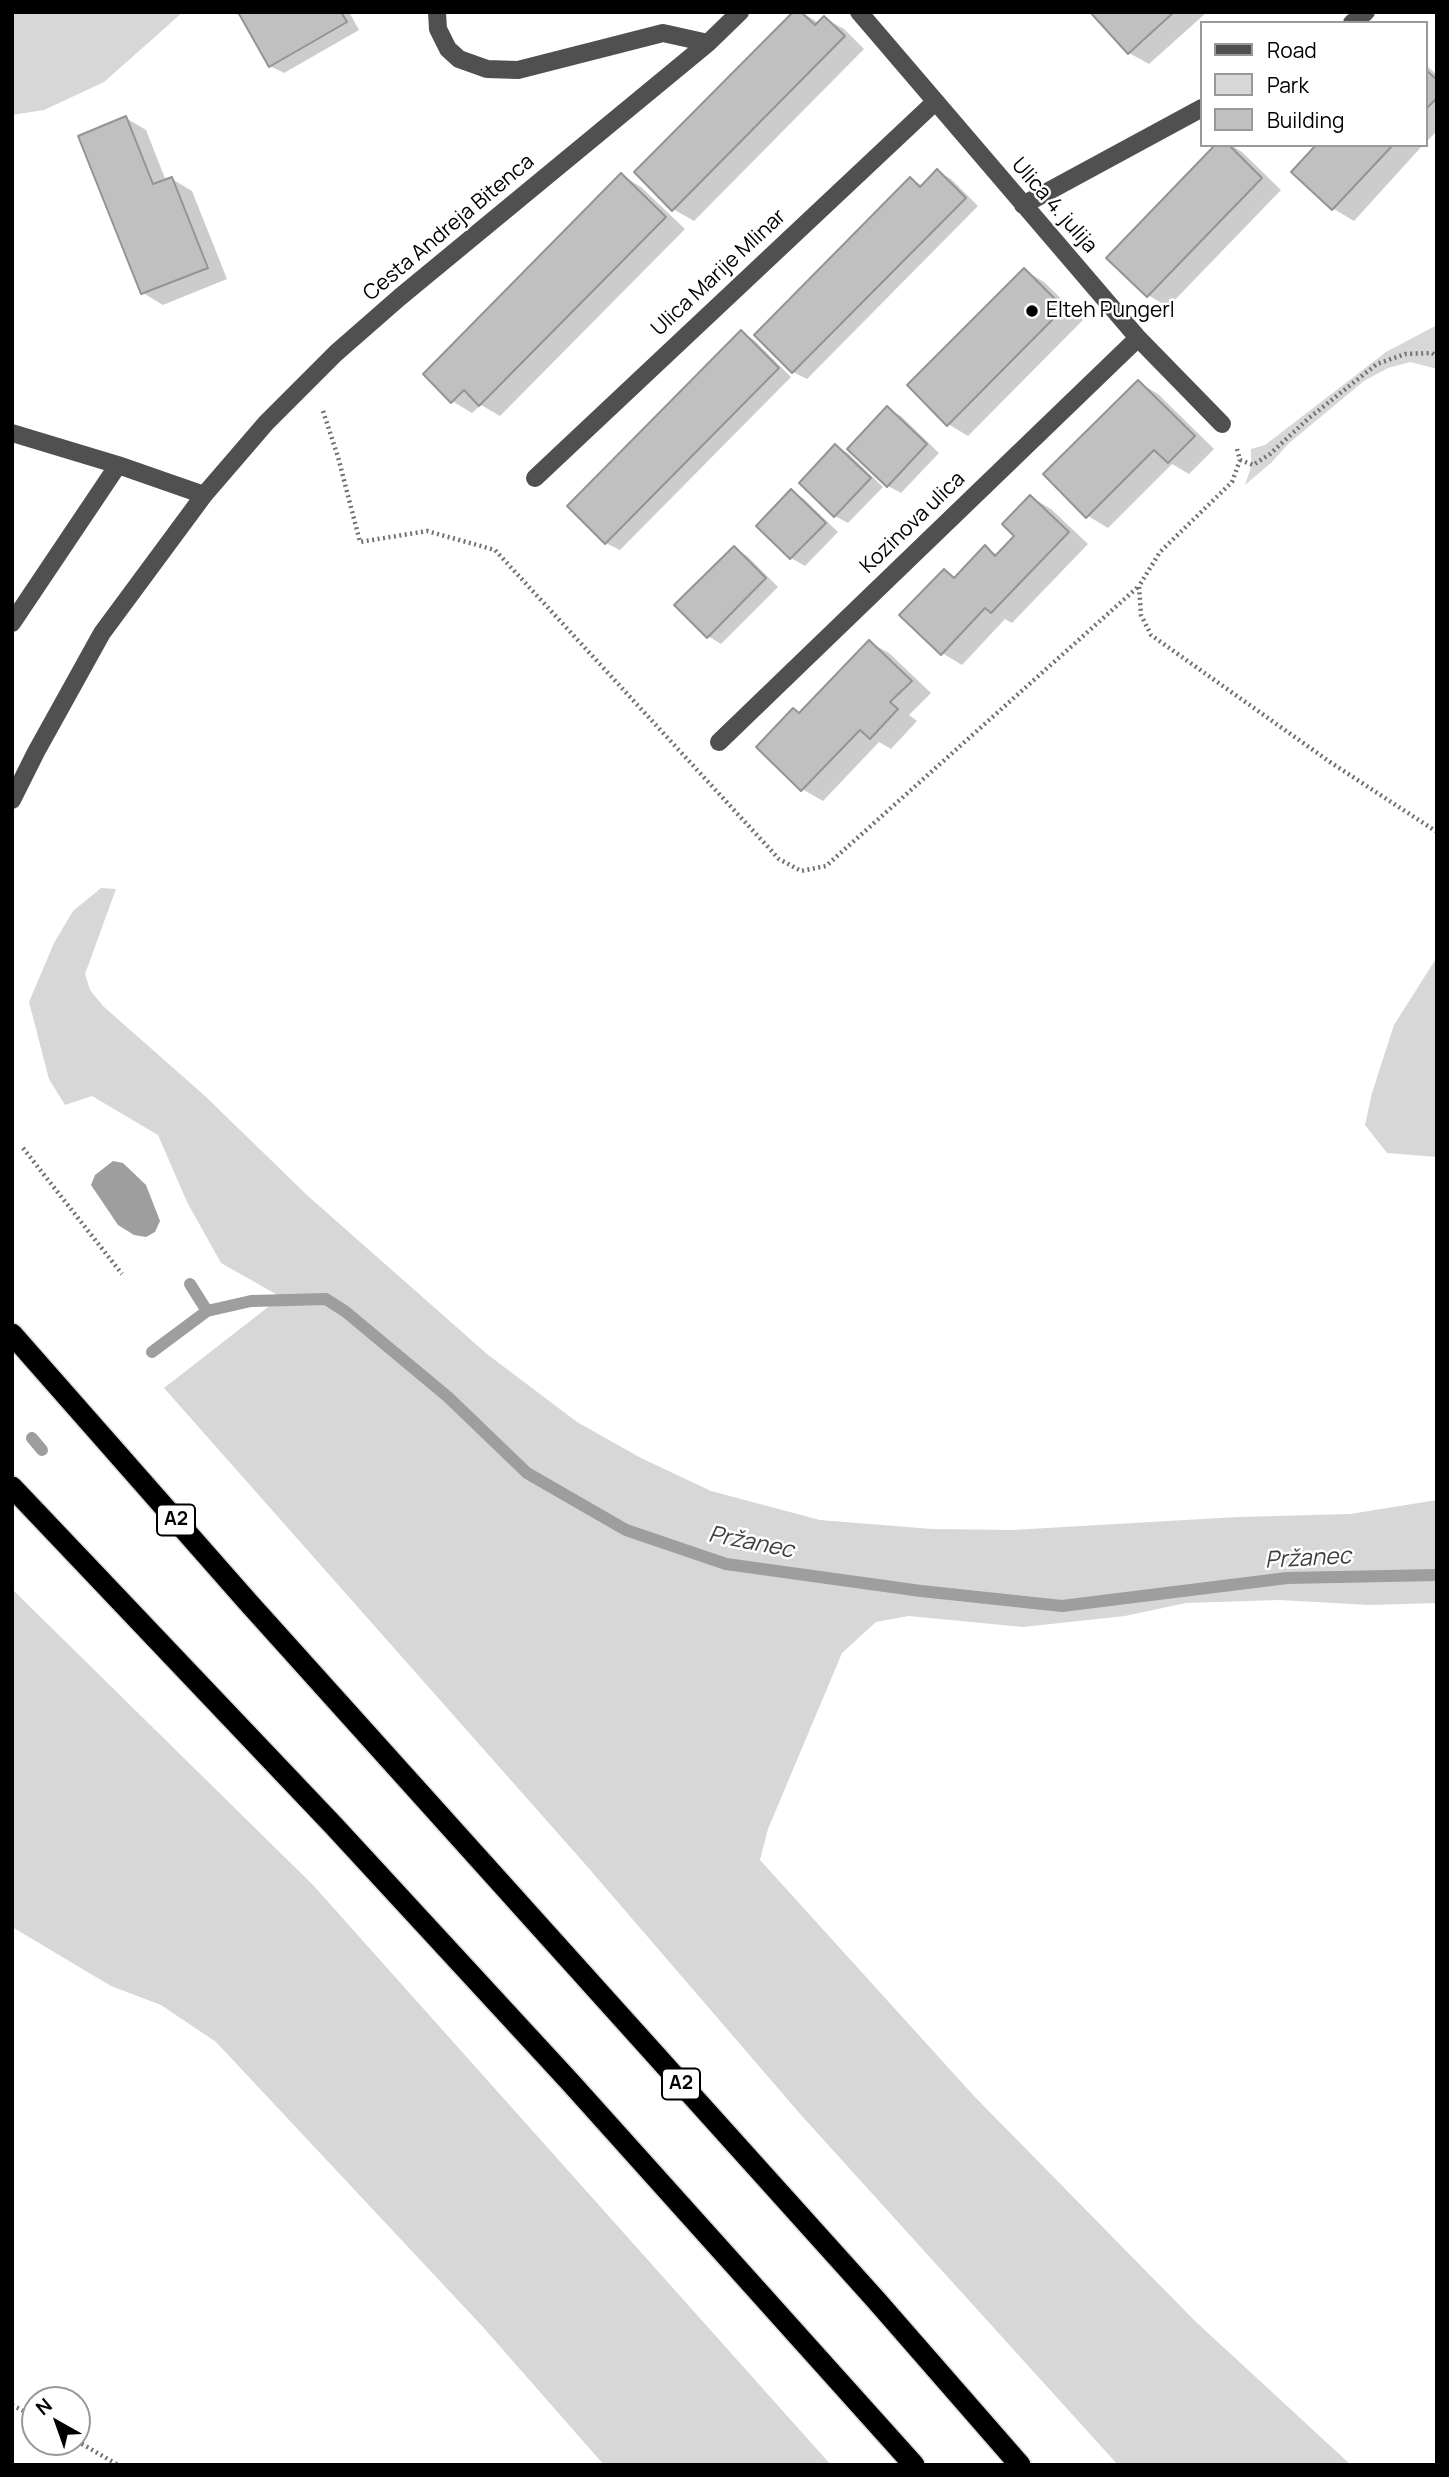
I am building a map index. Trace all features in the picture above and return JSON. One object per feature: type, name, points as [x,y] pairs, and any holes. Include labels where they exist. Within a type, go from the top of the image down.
[{"type":"highway","name":"A2","points":[[12,1334],[1020,2465]]},
{"type":"highway","points":[[12,1487],[334,1826],[580,2093],[915,2465]]},
{"type":"street","points":[[437,12],[438,29],[448,49],[459,59],[487,69],[518,69],[663,33],[708,43]]},
{"type":"street","name":"Cesta Andreja Bitenca","points":[[12,800],[103,633],[204,495],[266,423],[400,297],[708,43],[740,12]]},
{"type":"street","name":"Ulica 4. julija","points":[[859,12],[1138,338],[1222,424]]},
{"type":"street","name":"Ulica Marije Mlinar","points":[[535,478],[935,102]]},
{"type":"street","points":[[1023,205],[1200,109]]},
{"type":"street","name":"Kozinova ulica","points":[[719,742],[1138,338]]},
{"type":"street","points":[[12,433],[118,465],[204,495]]},
{"type":"street","points":[[12,623],[118,465]]},
{"type":"path","points":[[1240,460],[1253,465],[1270,454],[1309,418],[1377,364],[1405,354],[1432,353],[1437,356]]},
{"type":"path","points":[[306,383],[321,407],[338,457],[360,542]]},
{"type":"path","points":[[1222,424],[1240,460],[1232,482],[1160,552],[1139,586],[1141,615],[1151,635],[1330,762],[1437,832]]},
{"type":"path","points":[[23,1148],[122,1274]]},
{"type":"path","points":[[91,2449],[118,2465]]},
{"type":"green space","points":[[12,12],[183,12],[104,82],[44,110],[12,115]]},
{"type":"green space","points":[[1437,325],[1437,369],[1410,362],[1388,368],[1364,381],[1288,444],[1245,485],[1251,467],[1251,449],[1265,445],[1386,352]]},
{"type":"green space","points":[[101,888],[116,889],[85,974],[90,990],[103,1006],[205,1096],[308,1196],[487,1354],[577,1422],[641,1458],[711,1491],[820,1520],[932,1529],[1012,1530],[1238,1517],[1350,1514],[1437,1500],[1437,1603],[1369,1605],[1279,1600],[1186,1603],[1125,1616],[1023,1627],[909,1616],[876,1622],[842,1653],[768,1829],[760,1860],[974,2096],[1195,2321],[1351,2465],[1118,2465],[801,2115],[585,1864],[164,1388],[281,1297],[221,1263],[187,1202],[158,1135],[92,1096],[65,1105],[49,1079],[29,1002],[54,943],[73,911]]},
{"type":"green space","points":[[1437,957],[1437,1157],[1387,1153],[1365,1125],[1372,1093],[1394,1025]]},
{"type":"green space","points":[[12,1589],[313,1885],[831,2465],[604,2465],[482,2326],[216,2042],[161,2005],[111,1986],[12,1927]]},
{"type":"shaded area","points":[[113,1161],[123,1163],[146,1185],[160,1221],[155,1232],[146,1237],[134,1235],[118,1225],[91,1185],[95,1175]]},
{"type":"building","points":[[238,12],[341,12],[347,22],[269,67]]},
{"type":"building","points":[[793,12],[801,12],[815,25],[824,16],[845,36],[672,211],[634,172]]},
{"type":"building","points":[[1090,12],[1174,12],[1128,54]]},
{"type":"building","points":[[1428,72],[1437,80],[1437,98],[1428,107]]},
{"type":"building","points":[[126,116],[153,184],[172,177],[208,268],[141,294],[78,136]]},
{"type":"building","points":[[1213,147],[1231,147],[1262,178],[1147,297],[1106,258]]},
{"type":"building","points":[[1314,147],[1391,147],[1332,210],[1291,172]]},
{"type":"building","points":[[937,169],[966,198],[792,373],[754,335],[910,177],[920,187]]},
{"type":"building","points":[[621,173],[666,217],[479,406],[464,390],[451,403],[423,374]]},
{"type":"building","points":[[1024,268],[1064,308],[947,426],[907,385]]},
{"type":"building","points":[[741,330],[779,368],[605,544],[567,506]]},
{"type":"building","points":[[1138,380],[1195,436],[1168,463],[1154,450],[1086,518],[1043,474]]},
{"type":"building","points":[[887,406],[927,444],[887,487],[847,449]]},
{"type":"building","points":[[835,444],[871,478],[834,517],[799,483]]},
{"type":"building","points":[[791,489],[826,523],[790,559],[756,526]]},
{"type":"building","points":[[1030,495],[1069,532],[991,613],[985,608],[941,655],[899,615],[944,569],[954,578],[985,545],[995,556],[1014,536],[1002,524]]},
{"type":"building","points":[[734,546],[766,578],[707,638],[674,605]]},
{"type":"building","points":[[869,640],[912,681],[890,702],[898,709],[870,739],[860,730],[801,791],[756,747],[793,708],[799,713]]},
{"type":"waterway","points":[[190,1284],[207,1311]]},
{"type":"waterway","name":"Pržanec","points":[[152,1352],[207,1311],[251,1301],[326,1299],[346,1312],[448,1397],[527,1473],[626,1530],[726,1564],[921,1591],[1062,1606],[1287,1578],[1437,1575]]},
{"type":"waterway","points":[[32,1438],[42,1450]]},
{"type":"place","name":"Elteh Pungerl","points":[[1032,311]]}]
